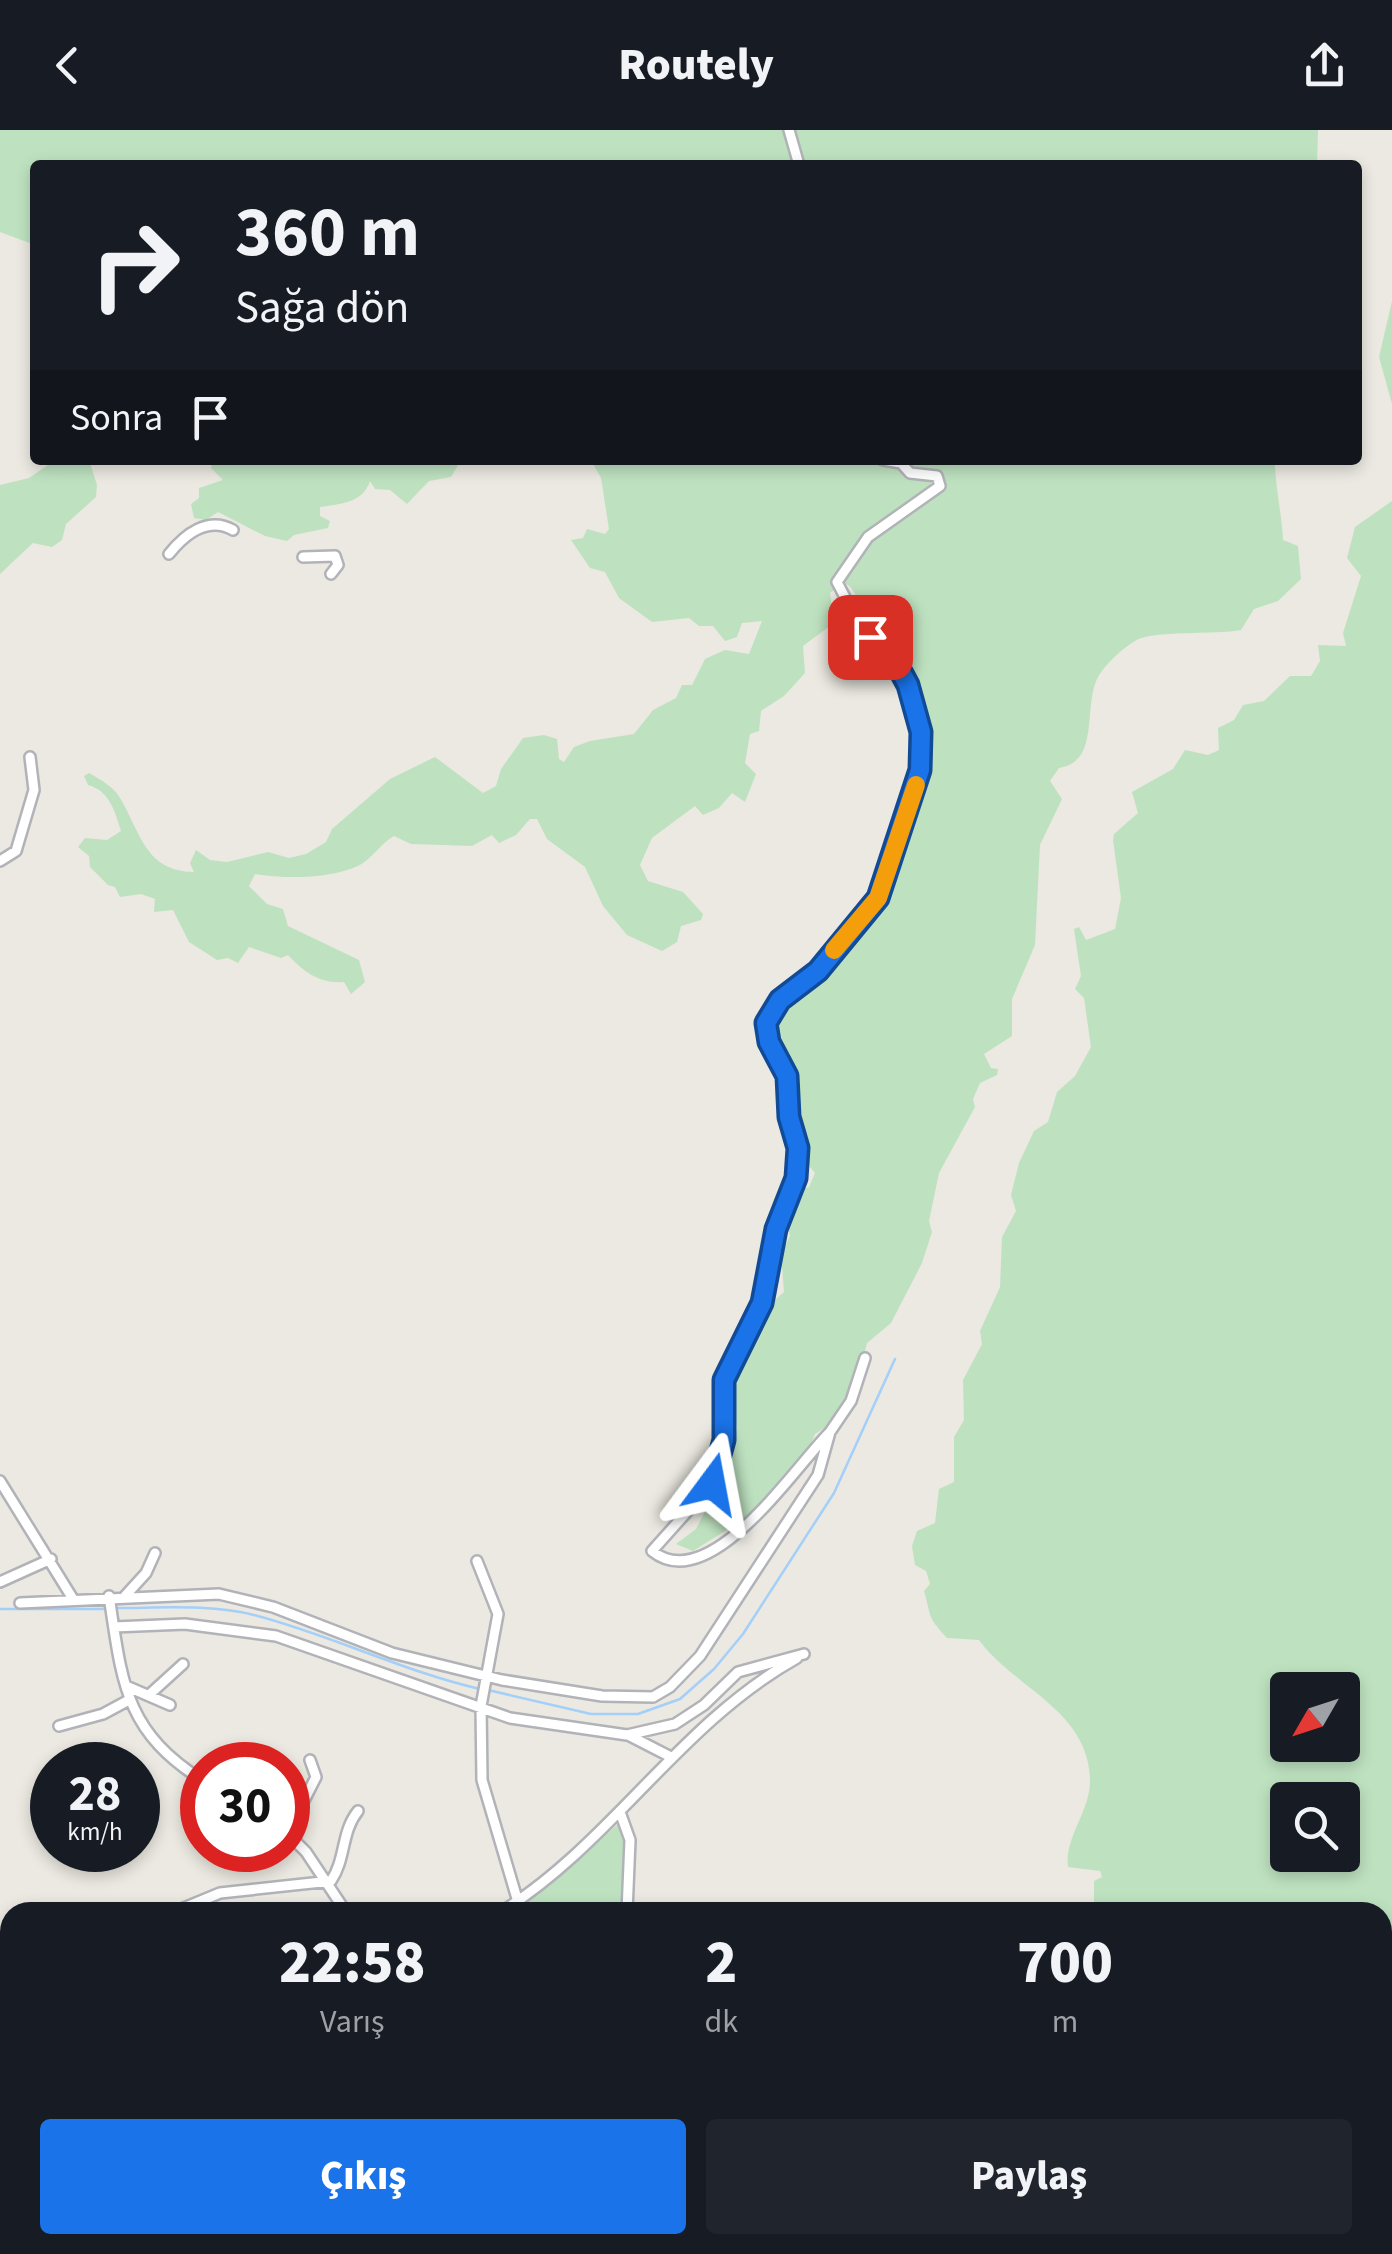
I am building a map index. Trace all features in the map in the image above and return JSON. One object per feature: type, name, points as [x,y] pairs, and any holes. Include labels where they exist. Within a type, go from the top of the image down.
[{"type":"street","points":[[789,130],[798,160]]},
{"type":"street","points":[[865,1358],[851,1401],[770,1504],[724,1543],[706,1553],[674,1559],[652,1551],[712,1484],[724,1440],[724,1380],[762,1303],[776,1229],[796,1178],[798,1148],[789,1117],[787,1076],[769,1042],[770,1013],[818,971],[878,898],[920,770],[921,732],[902,669],[859,624],[837,582],[868,537],[940,486],[937,476],[910,474],[903,465]]},
{"type":"street","points":[[169,554],[204,525],[223,525],[233,530]]},
{"type":"street","points":[[304,557],[335,556],[338,565],[331,574]]},
{"type":"street","points":[[0,861],[16,851],[34,790],[30,758]]},
{"type":"street","points":[[20,1603],[218,1594],[273,1607],[392,1653],[484,1675],[602,1696],[642,1698],[662,1693],[700,1656],[818,1475],[830,1432]]},
{"type":"street","points":[[0,1481],[73,1599]]},
{"type":"street","points":[[125,1596],[146,1573],[155,1554]]},
{"type":"street","points":[[0,1582],[51,1559]]},
{"type":"street","points":[[477,1561],[498,1614],[481,1706],[482,1780],[518,1902],[566,1866],[669,1756],[768,1674],[804,1654],[738,1672],[704,1705],[674,1724],[627,1735]]},
{"type":"street","points":[[109,1596],[129,1700],[147,1736],[180,1762]]},
{"type":"street","points":[[114,1628],[185,1624],[276,1636],[419,1690],[510,1718],[627,1735],[669,1756]]},
{"type":"street","points":[[150,1694],[184,1664]]},
{"type":"street","points":[[126,1686],[170,1705]]},
{"type":"street","points":[[59,1726],[103,1714],[129,1700]]},
{"type":"street","points":[[310,1760],[316,1777],[310,1789]]},
{"type":"street","points":[[197,1902],[220,1892],[324,1884],[338,1871],[349,1822],[358,1812]]},
{"type":"street","points":[[620,1812],[630,1840],[627,1902]]},
{"type":"street","points":[[310,1859],[338,1902]]},
{"type":"green space","points":[[0,130],[1318,130],[1317,160],[30,160],[30,243],[0,232]]},
{"type":"green space","points":[[1392,301],[1392,404],[1379,357]]},
{"type":"green space","points":[[48,465],[91,465],[96,497],[66,524],[62,540],[52,547],[33,543],[0,574],[0,485],[29,478]]},
{"type":"green space","points":[[458,465],[451,477],[429,481],[407,504],[390,490],[375,489],[370,481],[356,498],[320,507],[320,516],[330,521],[328,528],[294,535],[287,541],[265,536],[218,512],[206,520],[194,518],[191,504],[199,498],[199,488],[223,480],[211,468]]},
{"type":"green space","points":[[594,465],[1275,465],[1283,540],[1298,546],[1301,579],[1278,601],[1254,609],[1241,630],[1143,638],[1119,653],[1100,674],[1080,756],[1059,768],[1050,781],[1062,799],[1040,845],[1035,945],[1012,999],[1012,1036],[984,1054],[991,1068],[998,1069],[997,1075],[980,1083],[973,1099],[975,1107],[939,1173],[929,1221],[932,1232],[922,1263],[891,1323],[867,1343],[853,1397],[834,1422],[815,1434],[806,1457],[752,1514],[693,1551],[676,1544],[696,1529],[720,1483],[730,1437],[737,1430],[732,1386],[766,1308],[784,1292],[781,1254],[790,1236],[787,1225],[798,1191],[809,1187],[815,1173],[803,1159],[806,1135],[793,1113],[798,1080],[791,1059],[771,1031],[774,1015],[788,1000],[813,987],[839,947],[881,911],[905,846],[905,825],[912,820],[914,805],[930,772],[924,720],[909,667],[896,648],[866,621],[849,586],[844,583],[830,593],[834,623],[803,646],[805,673],[784,696],[761,711],[759,731],[750,734],[745,763],[756,774],[745,802],[732,793],[719,808],[703,815],[695,806],[652,838],[640,865],[648,881],[683,892],[703,914],[701,920],[681,926],[677,942],[662,951],[627,935],[603,906],[585,867],[547,839],[537,819],[530,819],[516,835],[499,843],[492,835],[472,846],[411,844],[394,836],[363,863],[347,870],[307,877],[255,874],[249,886],[267,904],[283,909],[288,926],[359,960],[365,982],[351,994],[344,982],[312,975],[288,955],[281,958],[249,947],[238,963],[228,958],[217,960],[189,942],[173,910],[154,912],[155,899],[141,894],[120,897],[115,887],[90,867],[89,856],[78,847],[85,838],[107,840],[121,831],[107,797],[88,785],[84,776],[89,773],[117,794],[146,848],[165,865],[178,870],[194,872],[190,863],[196,850],[210,860],[227,862],[268,852],[289,858],[306,854],[326,842],[332,829],[390,779],[435,757],[483,793],[496,786],[501,769],[523,738],[544,735],[557,739],[559,759],[564,762],[574,747],[634,734],[653,710],[676,698],[682,685],[692,685],[705,659],[725,650],[749,654],[762,621],[742,623],[737,637],[725,641],[713,626],[699,626],[689,618],[652,622],[619,598],[605,572],[590,568],[571,540],[583,538],[587,529],[605,534],[609,529],[601,478]]},
{"type":"green space","points":[[1392,501],[1392,1902],[1094,1902],[1094,1881],[1102,1877],[1100,1871],[1068,1867],[1070,1845],[1090,1779],[1077,1735],[1063,1717],[979,1640],[947,1638],[940,1630],[931,1616],[924,1591],[930,1584],[926,1571],[915,1565],[912,1546],[917,1531],[935,1523],[939,1489],[954,1482],[954,1437],[964,1420],[963,1380],[982,1344],[980,1331],[1000,1287],[1002,1237],[1016,1211],[1011,1195],[1019,1163],[1034,1131],[1048,1122],[1057,1092],[1075,1076],[1091,1047],[1084,998],[1075,989],[1081,976],[1074,929],[1079,927],[1086,940],[1115,929],[1121,898],[1113,840],[1114,834],[1138,813],[1132,792],[1173,769],[1185,750],[1208,755],[1219,750],[1218,728],[1234,720],[1243,705],[1264,701],[1290,676],[1311,676],[1320,661],[1318,645],[1346,646],[1343,633],[1361,576],[1347,558],[1355,527]]},
{"type":"green space","points":[[617,1825],[625,1829],[624,1902],[523,1902]]},
{"type":"waterway","points":[[488,1690],[591,1714],[638,1714],[680,1699],[714,1669],[743,1634],[834,1493],[895,1359]]},
{"type":"waterway","points":[[116,1608],[203,1608],[254,1615],[480,1689]]},
{"type":"waterway","points":[[0,1609],[108,1609]]},
{"type":"slow traffic","points":[[834,950],[873,908],[884,888],[916,785]]},
{"type":"route","points":[[712,1484],[724,1440],[724,1380],[762,1303],[776,1229],[796,1178],[798,1148],[789,1117],[787,1076],[780,1056],[769,1042],[766,1023],[780,1000],[818,971],[844,936],[873,908],[884,888],[920,770],[921,732],[902,669],[870,637]]}]
